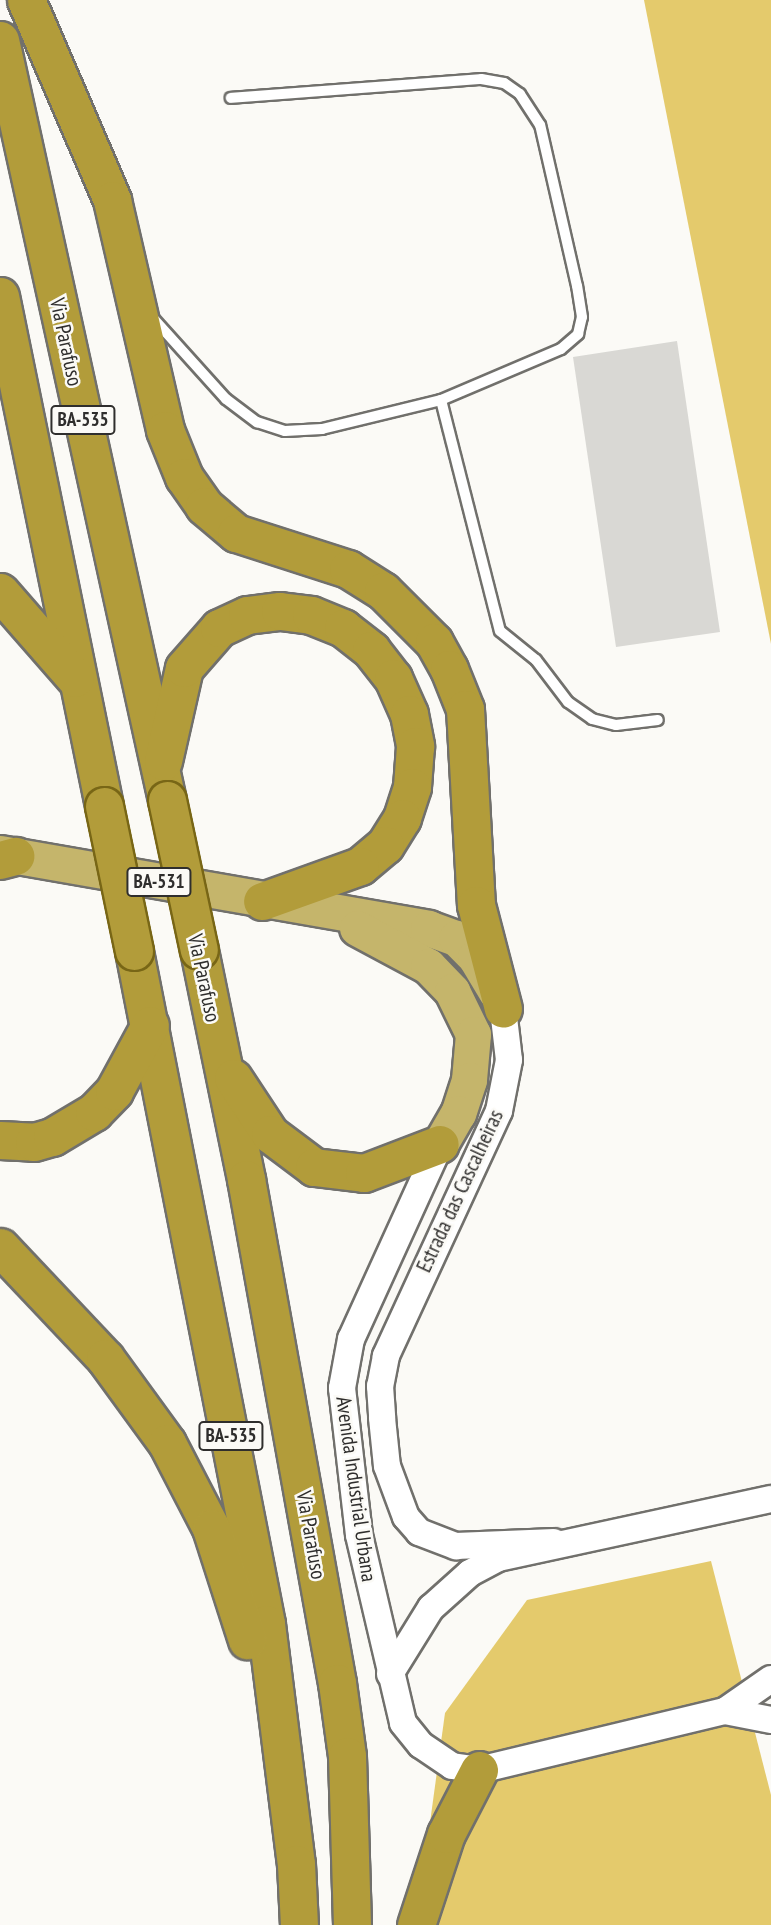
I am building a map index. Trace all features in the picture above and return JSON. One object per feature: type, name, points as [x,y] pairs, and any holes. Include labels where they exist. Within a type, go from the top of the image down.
[{"type":"highway","points":[[26,0],[112,200],[165,430],[184,477],[204,506],[236,533],[348,569],[383,591],[434,642],[449,668],[465,709],[476,905],[503,1009]]},
{"type":"highway","name":"Via Parafuso","points":[[0,40],[223,1065],[337,1683],[347,1756],[352,1925]]},
{"type":"highway","name":"BA-535","points":[[0,296],[150,1025],[266,1624],[296,1864],[299,1925]]},
{"type":"highway","points":[[0,592],[46,640],[80,684]]},
{"type":"highway","points":[[163,786],[184,668],[219,628],[247,615],[280,611],[311,615],[343,628],[371,649],[393,678],[413,735],[412,787],[402,818],[385,845],[360,866],[262,901]]},
{"type":"highway","points":[[0,1140],[43,1139],[94,1112],[114,1091],[150,1025]]},
{"type":"highway","points":[[223,1065],[270,1135],[314,1167],[364,1173],[440,1144]]},
{"type":"highway","points":[[0,1247],[105,1358],[167,1443],[211,1528],[239,1605],[296,1864]]},
{"type":"highway","points":[[416,1925],[446,1834],[479,1770]]},
{"type":"main road","name":"Estrada das Cascalheiras","points":[[5,856],[428,929],[456,938],[492,983],[503,1009]]},
{"type":"main road","name":"Estrada das Cascalheiras","points":[[318,911],[380,938],[426,964],[452,991],[473,1034],[471,1057],[458,1113],[440,1144]]},
{"type":"street","name":"Estrada das Cascalheiras","points":[[503,1009],[509,1059],[499,1111],[386,1356],[380,1386],[387,1466],[406,1517],[419,1532],[437,1543],[477,1548],[554,1542]]},
{"type":"street","name":"Avenida Industrial Urbana","points":[[440,1144],[351,1339],[342,1388],[359,1535],[403,1723],[421,1745],[452,1766],[479,1770]]},
{"type":"street","points":[[390,1674],[431,1608],[470,1573],[498,1558],[554,1542],[768,1505]]},
{"type":"street","points":[[479,1770],[725,1712],[771,1679]]},
{"type":"street","points":[[725,1712],[771,1720]]},
{"type":"lane","points":[[135,291],[166,335],[226,399],[266,425],[285,431],[322,429],[441,400],[561,349],[578,334],[582,317],[577,286],[540,125],[531,106],[504,83],[481,79],[231,98]]},
{"type":"lane","points":[[441,400],[500,631],[537,660],[568,702],[592,719],[616,725],[658,720]]},
{"type":"shaded area","points":[[644,0],[771,0],[771,644]]},
{"type":"shaded area","points":[[711,1561],[771,1795],[771,1925],[416,1925],[445,1713],[527,1600]]},
{"type":"building","points":[[677,341],[720,632],[616,647],[573,357]]}]
